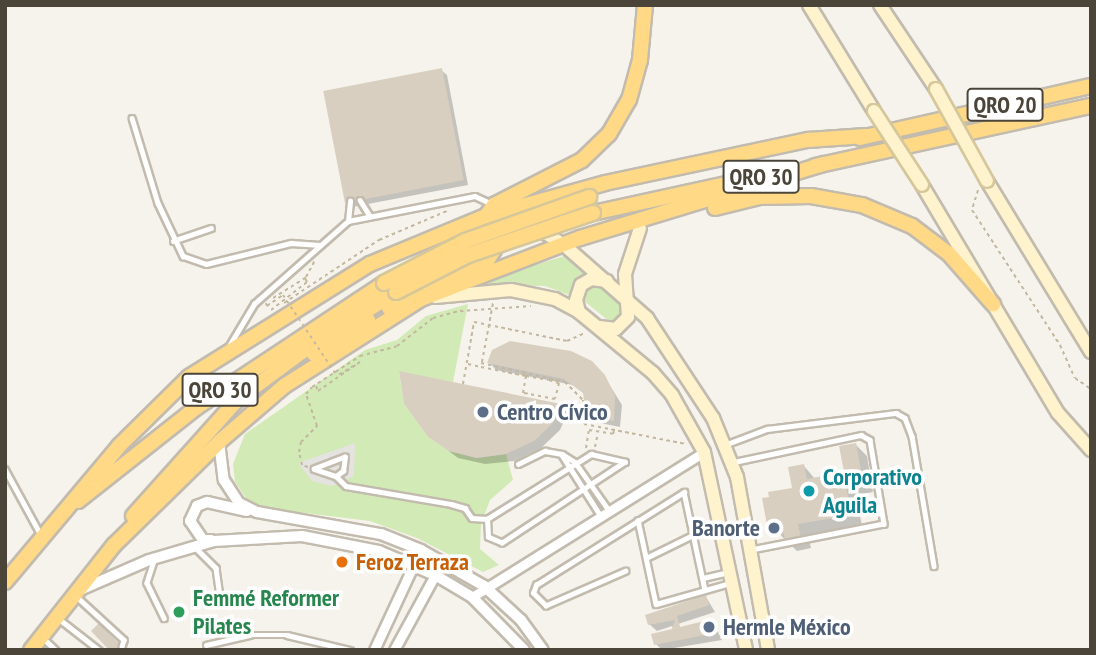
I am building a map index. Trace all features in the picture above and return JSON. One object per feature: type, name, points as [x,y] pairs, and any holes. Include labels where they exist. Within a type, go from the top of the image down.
[{"type":"highway","points":[[490,211],[560,175],[609,134],[629,100],[640,60],[645,5]]},
{"type":"highway","name":"QRO 20","points":[[920,125],[1091,86]]},
{"type":"highway","name":"QRO 20","points":[[930,143],[1091,106]]},
{"type":"highway","name":"QRO 30","points":[[65,509],[197,407],[465,241],[589,197],[920,125]]},
{"type":"highway","points":[[511,212],[618,180],[808,140],[866,136]]},
{"type":"highway","name":"QRO 30","points":[[31,650],[163,479],[237,400],[390,287],[491,246],[593,213],[930,143]]},
{"type":"highway","points":[[564,245],[824,164]]},
{"type":"highway","points":[[564,245],[759,197],[811,195],[862,205],[912,226],[949,254],[993,304]]},
{"type":"highway","name":"QRO 30","points":[[5,582],[119,446],[189,377],[227,350],[370,264],[490,211],[511,212]]},
{"type":"highway","points":[[284,386],[290,369],[416,291],[493,255],[493,241],[487,237],[440,234]]},
{"type":"highway","name":"QRO 30","points":[[114,545],[219,442],[284,386],[421,299],[564,245]]},
{"type":"main road","points":[[809,5],[922,185],[1058,413],[1091,450]]},
{"type":"main road","points":[[880,5],[936,89],[988,182],[1091,352]]},
{"type":"main road","points":[[511,212],[564,245],[647,318],[727,444],[751,551],[768,650]]},
{"type":"main road","points":[[594,329],[622,326],[628,317],[625,274],[640,228]]},
{"type":"main road","points":[[579,319],[576,300],[582,285],[592,279],[608,281]]},
{"type":"main road","points":[[421,299],[495,291],[547,296],[632,352],[672,395],[704,452],[733,576],[746,650]]},
{"type":"street","points":[[219,442],[229,492],[257,512]]},
{"type":"street","points":[[472,597],[484,586],[603,511],[704,452]]},
{"type":"street","points":[[524,650],[472,597],[414,564],[379,551],[302,536],[203,540],[190,521],[197,506],[215,503],[381,534],[421,550],[484,586],[521,620],[543,650]]},
{"type":"street","points":[[76,592],[155,558],[214,541]]},
{"type":"street","points":[[374,650],[414,564]]},
{"type":"street","points":[[394,650],[435,575]]},
{"type":"lane","points":[[132,118],[173,241],[183,256],[206,264],[291,243],[321,245]]},
{"type":"lane","points":[[227,350],[254,304],[348,221],[475,196],[490,211]]},
{"type":"lane","points":[[359,200],[370,216]]},
{"type":"lane","points":[[348,221],[350,201]]},
{"type":"lane","points":[[173,241],[211,228]]},
{"type":"lane","points":[[727,444],[767,429],[896,413],[905,418],[912,436],[934,566]]},
{"type":"lane","points":[[733,462],[861,435],[870,440],[885,518],[881,527],[751,551]]},
{"type":"lane","points":[[518,464],[545,451],[562,454],[575,462],[592,486],[603,511]]},
{"type":"lane","points":[[562,454],[584,491],[603,511]]},
{"type":"lane","points":[[314,469],[336,476],[346,486],[451,504],[465,508],[472,518],[487,519],[585,455],[625,462],[502,543],[488,537],[487,519]]},
{"type":"lane","points":[[314,469],[345,457],[343,471],[336,476]]},
{"type":"lane","points":[[5,469],[42,536]]},
{"type":"lane","points":[[626,571],[546,606],[533,593],[536,586],[686,492],[705,590]]},
{"type":"lane","points":[[638,520],[656,604],[705,590],[733,576]]},
{"type":"lane","points":[[646,558],[695,534]]},
{"type":"lane","points":[[193,547],[216,568],[221,604]]},
{"type":"lane","points":[[155,558],[147,583],[164,618]]},
{"type":"lane","points":[[703,578],[733,576]]},
{"type":"lane","points":[[76,592],[124,640],[122,647]]},
{"type":"lane","points":[[57,617],[99,650]]},
{"type":"lane","points":[[206,645],[250,635],[286,635],[350,650]]},
{"type":"lane","points":[[41,636],[56,650]]},
{"type":"path","points":[[988,182],[975,192],[972,211],[1060,345],[1075,378],[1091,388]]},
{"type":"path","points":[[311,254],[316,259],[304,278],[265,303],[267,306],[283,295],[335,375]]},
{"type":"path","points":[[271,310],[307,282],[304,278]]},
{"type":"path","points":[[481,365],[495,291]]},
{"type":"path","points":[[314,469],[302,465],[299,452],[301,442],[317,426],[306,394],[312,387],[360,356],[397,346],[433,318],[492,308],[540,307]]},
{"type":"path","points":[[579,319],[594,329]]},
{"type":"path","points":[[463,384],[474,322],[567,341],[594,329]]},
{"type":"path","points":[[360,362],[362,365],[318,391],[314,387],[335,375],[360,362]]},
{"type":"path","points":[[467,364],[549,379],[559,383],[555,399],[523,393],[526,375]]},
{"type":"path","points":[[549,379],[581,394],[584,424],[686,444],[686,436]]},
{"type":"path","points":[[585,455],[589,430],[613,435],[614,430]]},
{"type":"path","points":[[598,432],[595,447],[613,451],[612,458]]},
{"type":"green space","points":[[568,255],[627,302],[623,321],[610,322],[583,300],[545,286],[472,284]]},
{"type":"green space","points":[[468,304],[453,382],[399,372],[404,404],[428,437],[449,451],[476,458],[506,454],[513,480],[490,500],[481,524],[480,549],[499,565],[483,572],[417,538],[370,521],[265,508],[246,498],[235,482],[233,464],[245,434],[365,350],[397,340],[426,316]]},
{"type":"shaded area","points":[[355,443],[354,476],[332,486],[312,481],[298,463]]},
{"type":"building","points":[[442,68],[464,180],[345,203],[323,91]]},
{"type":"building","points":[[510,341],[571,351],[592,361],[605,375],[615,396],[614,421],[586,415],[583,393],[564,379],[487,363],[492,350]]},
{"type":"building","name":"Centro Cívico","points":[[399,371],[561,404],[553,423],[534,441],[506,454],[477,458],[449,451],[428,437],[404,404]]},
{"type":"building","name":"Corporativo Aguila","points":[[856,443],[863,481],[846,484],[851,515],[798,524],[801,538],[785,540],[782,527],[767,525],[762,498],[769,497],[768,492],[792,488],[788,467],[804,464],[807,479],[844,472],[839,446]]},
{"type":"building","points":[[706,595],[709,605],[677,616],[680,627],[712,619],[715,633],[654,645],[651,634],[672,629],[675,620],[648,625],[645,615]]},
{"type":"building","points":[[99,623],[125,650],[109,650],[91,631]]},
{"type":"place","name":"Centro Cívico","points":[[483,412]]},
{"type":"place","name":"Corporativo Aguila","points":[[809,491]]},
{"type":"place","name":"Banorte","points":[[774,528]]},
{"type":"place","name":"Feroz Terraza","points":[[342,562]]},
{"type":"place","name":"Femmé Reformer Pilates","points":[[179,612]]},
{"type":"place","name":"Hermle México","points":[[709,627]]}]
